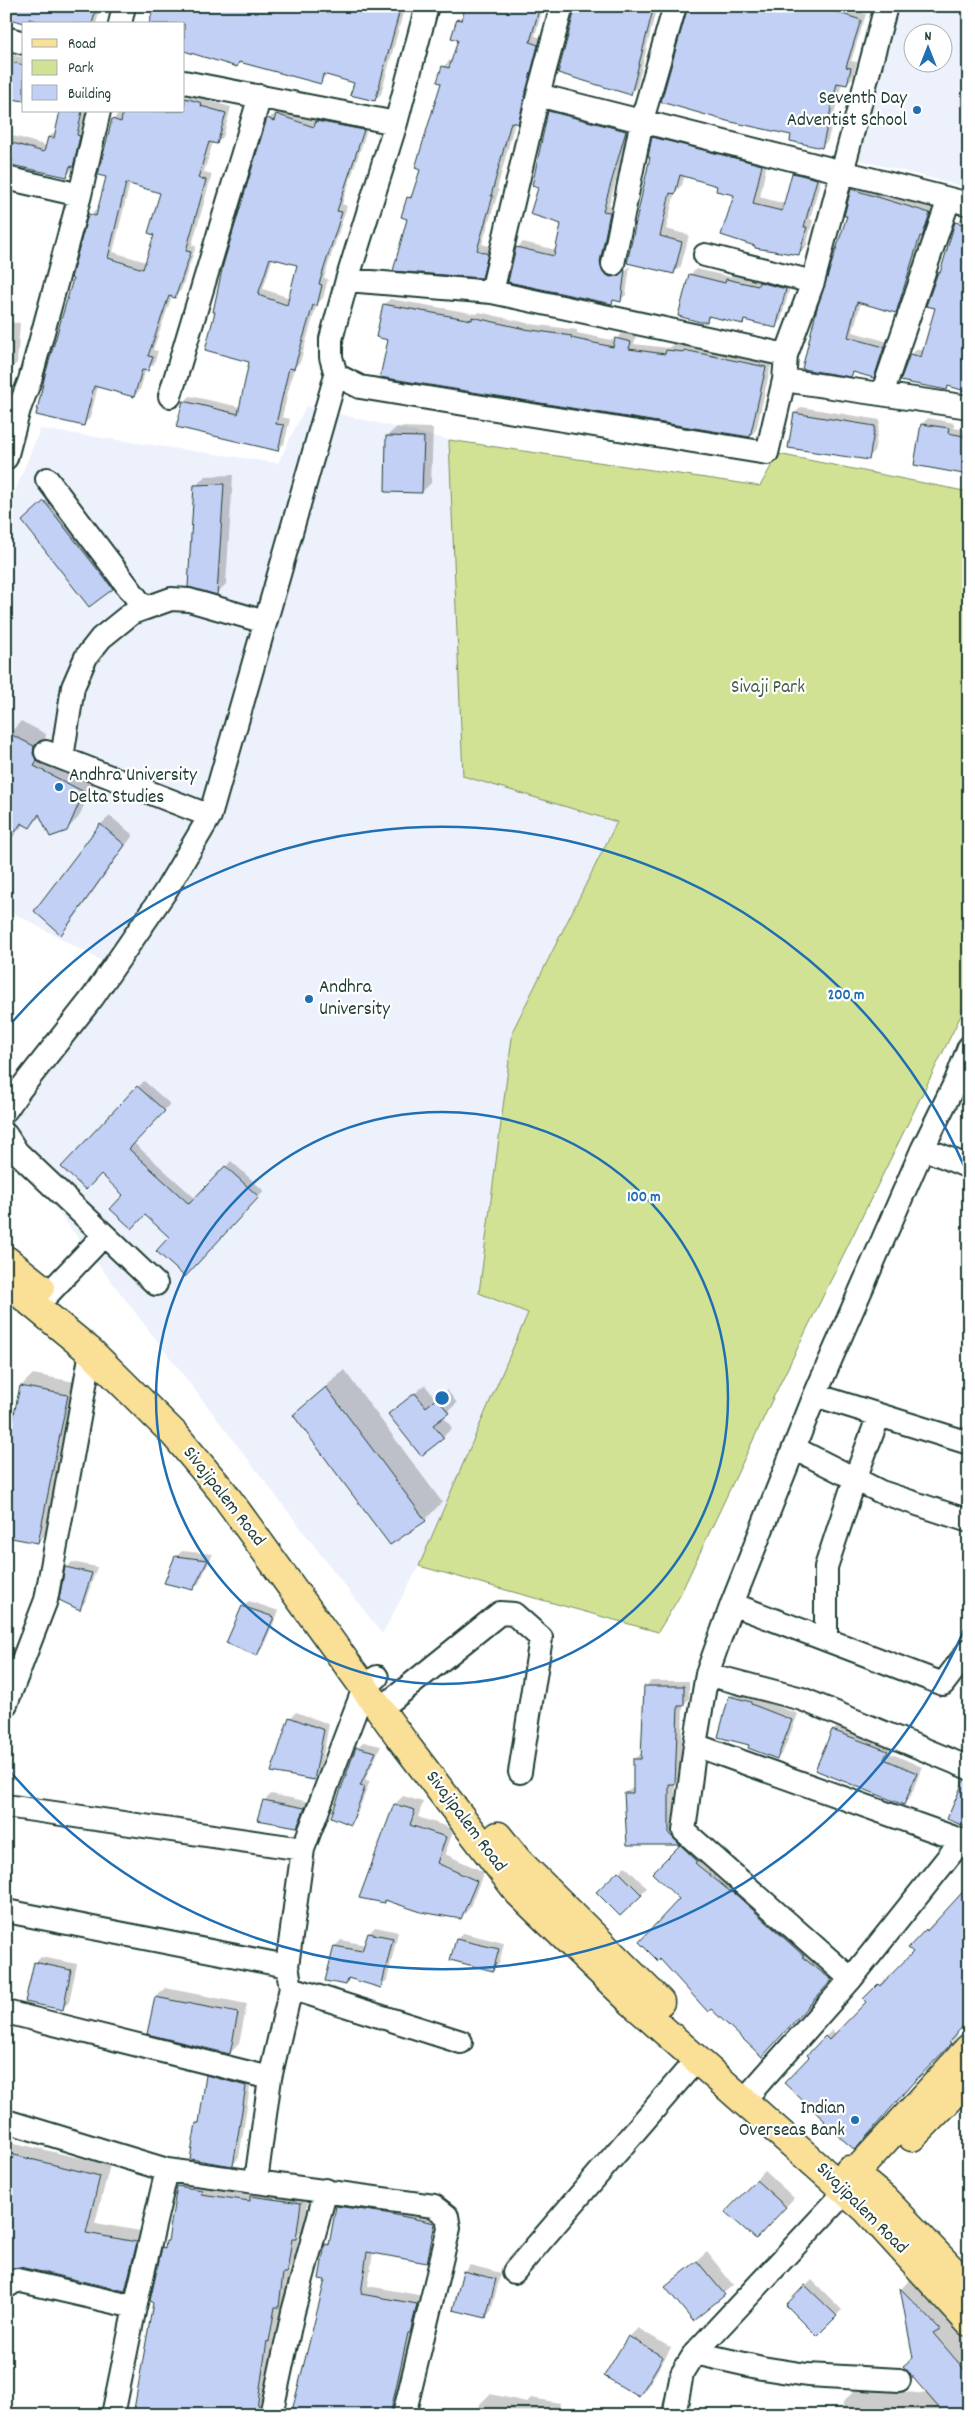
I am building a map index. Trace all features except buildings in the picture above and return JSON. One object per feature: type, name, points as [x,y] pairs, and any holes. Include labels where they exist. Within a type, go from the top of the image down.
[{"type":"main road","name":"Sivajipalem Road","points":[[6,1260],[103,1339],[185,1419],[234,1481],[378,1693],[520,1893],[633,2002],[697,2058],[749,2094],[855,2183],[884,2199],[966,2281]]},
{"type":"main road","name":"Sivajipalem Road","points":[[6,1282],[91,1352],[174,1434],[216,1484],[378,1693],[518,1861],[749,2094]]},
{"type":"main road","points":[[855,2183],[969,2048]]},
{"type":"main road","points":[[855,2183],[969,2079]]},
{"type":"main road","name":"Sivajipalem Road","points":[[855,2183],[867,2210],[969,2322]]},
{"type":"street","points":[[120,22],[124,6]]},
{"type":"street","points":[[6,1110],[92,997],[165,892],[210,816],[336,375],[331,357],[331,339],[347,280],[396,123],[427,6]]},
{"type":"street","points":[[492,292],[538,95],[562,6]]},
{"type":"street","points":[[613,264],[642,120],[676,6]]},
{"type":"street","points":[[336,375],[360,387],[767,453],[784,380],[786,355],[813,282],[886,6]]},
{"type":"street","points":[[6,38],[22,42]]},
{"type":"street","points":[[185,82],[396,123]]},
{"type":"street","points":[[538,95],[959,202],[882,394]]},
{"type":"street","points":[[170,396],[260,96]]},
{"type":"street","points":[[6,458],[30,380],[80,195],[99,112]]},
{"type":"street","points":[[6,178],[80,195]]},
{"type":"street","points":[[705,255],[813,282]]},
{"type":"street","points":[[347,280],[492,292],[786,355]]},
{"type":"street","points":[[784,380],[969,406]]},
{"type":"street","points":[[47,480],[144,608]]},
{"type":"street","points":[[210,816],[54,755],[74,687],[86,657],[101,638],[132,613],[171,599],[189,600],[265,622]]},
{"type":"street","points":[[851,1979],[684,1831],[695,1745],[707,1674],[732,1604],[815,1396],[923,1148],[962,1083],[969,1047]]},
{"type":"street","points":[[6,1136],[17,1152],[156,1284]]},
{"type":"street","points":[[923,1148],[969,1167]]},
{"type":"street","points":[[48,1294],[104,1234]]},
{"type":"street","points":[[6,1704],[46,1600],[91,1352]]},
{"type":"street","points":[[815,1396],[969,1443]]},
{"type":"street","points":[[826,1639],[826,1566],[879,1415]]},
{"type":"street","points":[[794,1448],[881,1492],[969,1521]]},
{"type":"street","points":[[732,1604],[943,1684],[969,1650]]},
{"type":"street","points":[[256,2181],[270,2078],[291,1988],[287,1966],[303,1849],[378,1693],[500,1613],[514,1614],[541,1638],[520,1772]]},
{"type":"street","points":[[707,1674],[802,1699],[969,1768]]},
{"type":"street","points":[[695,1745],[965,1842],[851,1979],[749,2094]]},
{"type":"street","points":[[6,1806],[303,1849]]},
{"type":"street","points":[[6,1910],[287,1966]]},
{"type":"street","points":[[291,1988],[461,2042]]},
{"type":"street","points":[[6,2012],[270,2078]]},
{"type":"street","points":[[514,2272],[697,2058]]},
{"type":"street","points":[[6,2121],[167,2170],[434,2206],[447,2216],[449,2228],[404,2415]]},
{"type":"street","points":[[113,2415],[135,2307],[167,2170]]},
{"type":"street","points":[[674,2415],[682,2374],[695,2353],[855,2183]]},
{"type":"street","points":[[271,2415],[293,2312],[326,2190]]},
{"type":"street","points":[[6,2286],[17,2280],[135,2307]]},
{"type":"street","points":[[695,2353],[762,2368],[807,2375],[899,2380]]},
{"type":"shaded area","name":"Seventh Day Adventist School","points":[[892,6],[969,6],[969,188],[852,158]]},
{"type":"shaded area","name":"Andhra University","points":[[306,406],[449,440],[463,776],[617,822],[513,1030],[528,1313],[419,1566],[382,1634],[6,1144],[6,1100],[115,968],[6,909],[6,514],[40,429],[278,463]]},
{"type":"green space","name":"Sivaji Park","points":[[449,440],[760,486],[778,454],[969,492],[969,999],[773,1398],[678,1599],[658,1632],[419,1566],[528,1313],[479,1293],[513,1030],[617,822],[463,776]]},
{"type":"place","name":"Seventh Day Adventist School","points":[[917,110]]},
{"type":"place","name":"Andhra University Delta Studies","points":[[59,787]]},
{"type":"place","name":"Andhra University","points":[[309,999]]},
{"type":"place","name":"Indian Overseas Bank","points":[[855,2120]]}]
